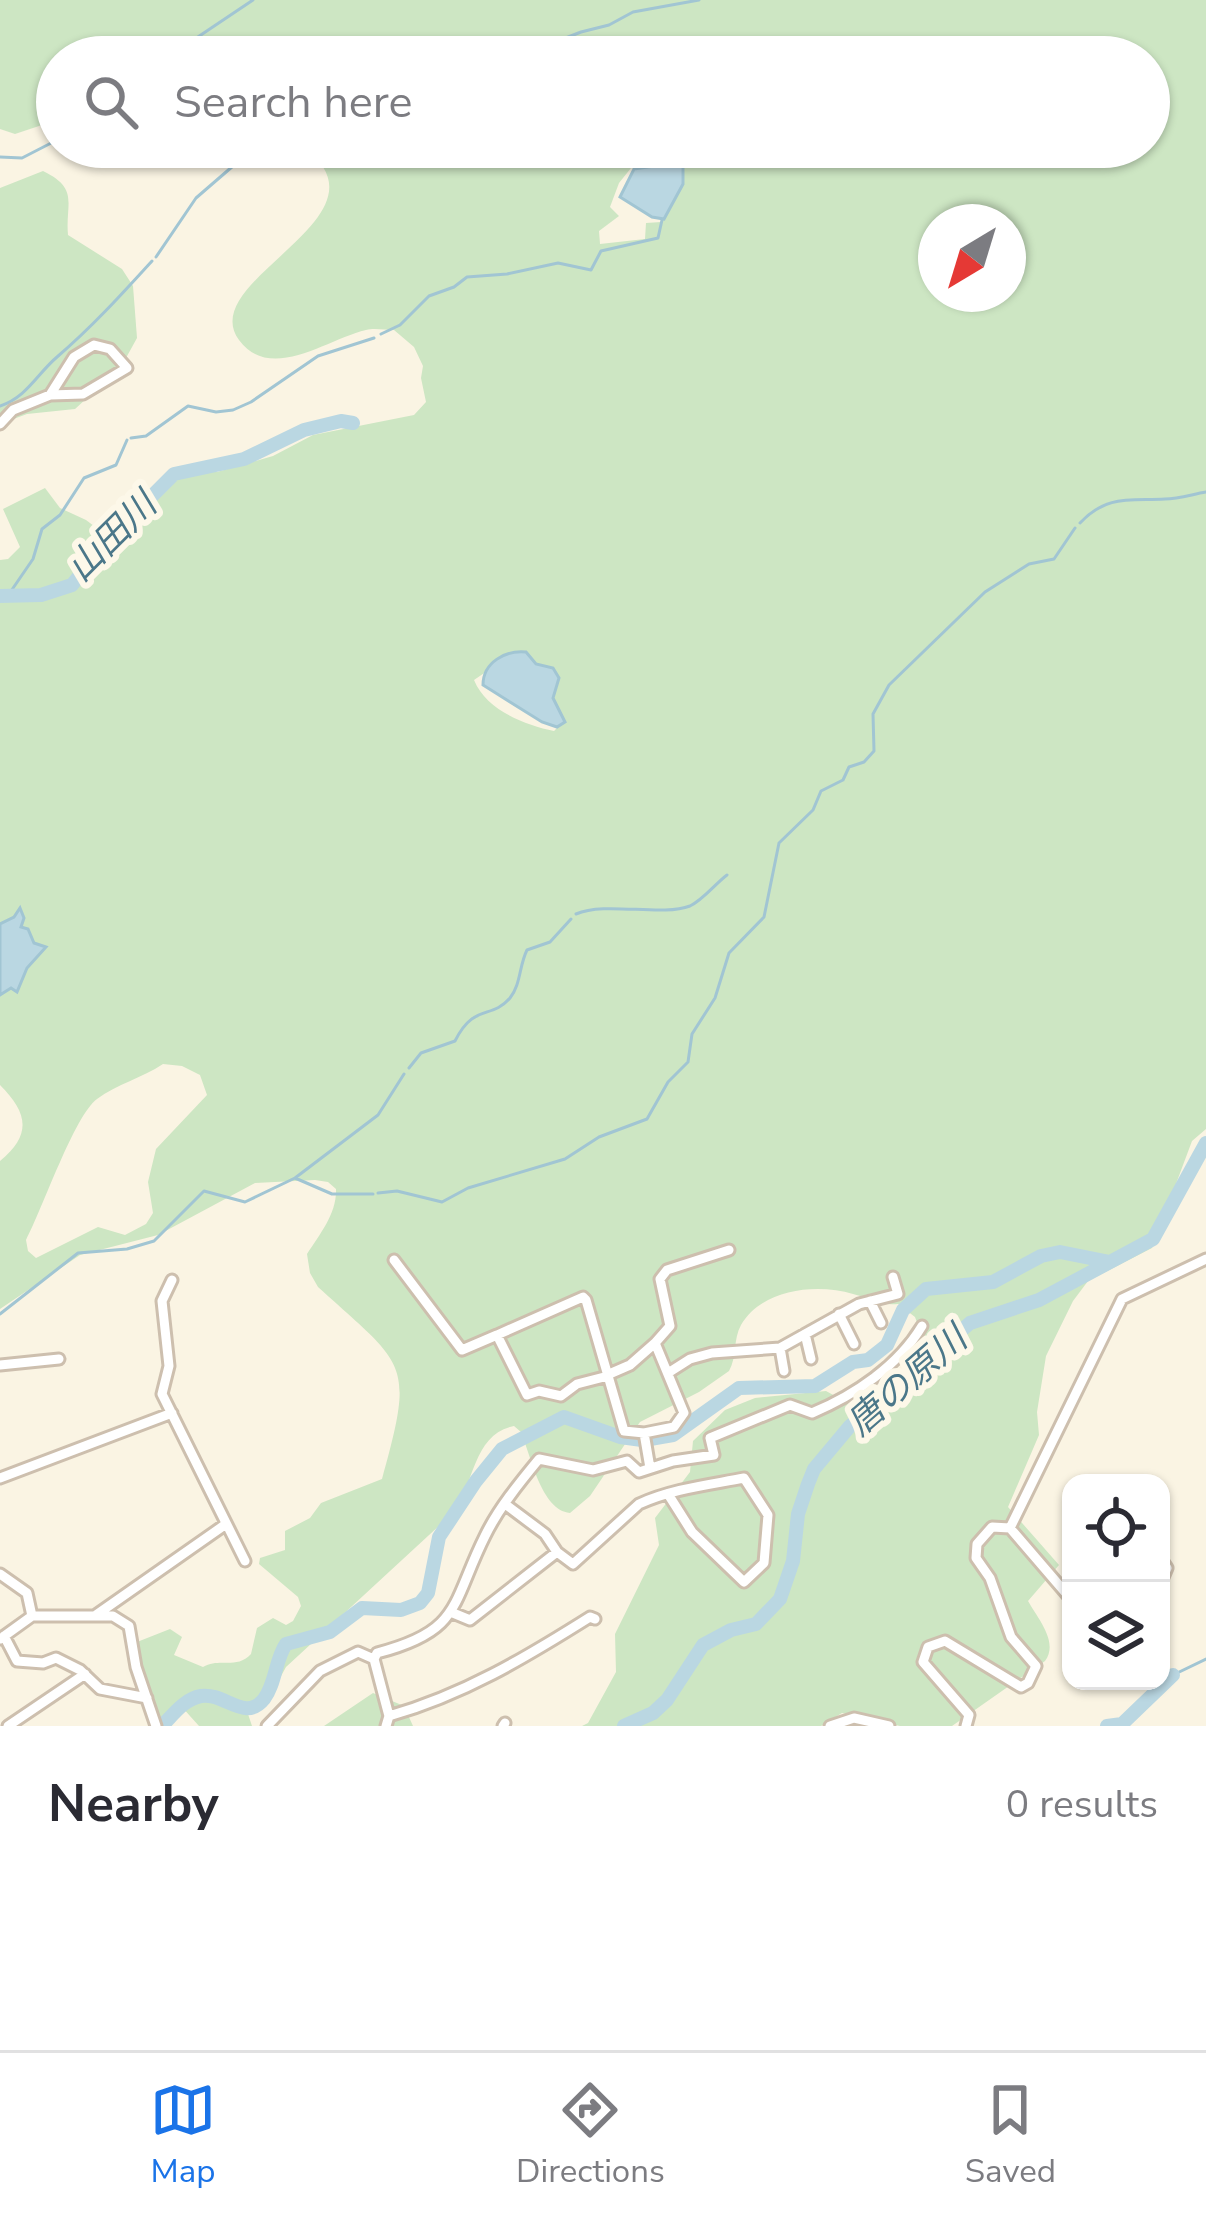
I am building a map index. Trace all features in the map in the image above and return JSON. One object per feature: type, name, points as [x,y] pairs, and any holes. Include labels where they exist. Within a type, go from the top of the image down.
[{"type":"street","points":[[0,424],[14,410],[50,395],[83,394],[127,368],[104,345],[94,345],[74,357],[50,395]]},
{"type":"street","points":[[497,1335],[527,1395],[539,1391],[561,1396],[578,1384],[630,1365],[670,1326],[660,1279],[667,1270],[729,1250]]},
{"type":"street","points":[[1010,1528],[1122,1299],[1206,1259]]},
{"type":"street","points":[[394,1260],[462,1350],[583,1297],[621,1426],[629,1433],[674,1427],[684,1418],[655,1343]]},
{"type":"street","points":[[668,1373],[690,1359],[712,1353],[780,1348],[839,1314],[898,1294],[893,1277]]},
{"type":"street","points":[[172,1280],[162,1301],[169,1366],[162,1394],[245,1561]]},
{"type":"street","points":[[870,1301],[881,1323]]},
{"type":"street","points":[[839,1314],[854,1344]]},
{"type":"street","points":[[595,1619],[590,1616],[537,1651],[449,1697],[388,1721],[376,1652],[412,1643],[453,1613],[486,1533],[539,1459],[582,1470],[627,1461],[639,1472],[714,1455],[710,1438],[714,1435],[790,1405],[812,1413],[832,1405],[892,1363],[922,1326]]},
{"type":"street","points":[[805,1334],[811,1359]]},
{"type":"street","points":[[780,1348],[784,1371]]},
{"type":"street","points":[[0,1365],[59,1359]]},
{"type":"street","points":[[0,1478],[172,1413]]},
{"type":"street","points":[[644,1432],[650,1468]]},
{"type":"street","points":[[505,1504],[545,1534],[573,1564],[639,1504],[668,1494],[744,1478],[768,1515],[764,1563],[744,1582],[692,1532],[668,1494]]},
{"type":"street","points":[[96,1615],[226,1524]]},
{"type":"street","points":[[966,1726],[969,1715],[963,1704],[927,1670],[924,1653],[928,1647],[945,1641],[1021,1688],[1036,1666],[1011,1636],[990,1578],[976,1558],[982,1535],[992,1527],[1010,1528],[1062,1589]]},
{"type":"street","points":[[453,1613],[470,1621],[557,1552]]},
{"type":"street","points":[[0,1574],[27,1593],[32,1616]]},
{"type":"street","points":[[147,1698],[100,1689],[85,1674],[53,1658],[43,1663],[17,1661],[2,1638],[32,1616],[113,1616],[129,1626],[136,1667],[147,1698],[156,1726]]},
{"type":"street","points":[[267,1726],[320,1671],[358,1652],[374,1658]]},
{"type":"street","points":[[8,1726],[85,1674]]},
{"type":"street","points":[[830,1726],[854,1718],[889,1726]]},
{"type":"green space","points":[[0,0],[1206,0],[1206,1129],[1192,1141],[1152,1248],[1088,1281],[1046,1356],[1037,1412],[1039,1435],[1008,1507],[1059,1565],[1028,1601],[1046,1631],[1049,1654],[952,1726],[900,1726],[842,1713],[821,1726],[582,1726],[616,1672],[615,1634],[659,1545],[655,1518],[690,1472],[693,1441],[725,1410],[755,1398],[826,1391],[857,1408],[911,1367],[925,1345],[915,1317],[898,1304],[823,1289],[776,1296],[750,1313],[739,1330],[729,1371],[640,1422],[590,1496],[570,1513],[560,1510],[544,1492],[521,1432],[514,1426],[501,1431],[476,1461],[454,1512],[286,1667],[269,1698],[248,1714],[252,1726],[199,1726],[181,1706],[158,1722],[138,1667],[137,1642],[170,1629],[182,1637],[174,1655],[203,1667],[234,1663],[251,1654],[257,1628],[273,1618],[286,1625],[293,1621],[301,1606],[298,1597],[259,1564],[260,1558],[285,1550],[285,1531],[310,1518],[321,1503],[382,1479],[399,1387],[386,1352],[318,1287],[310,1273],[307,1254],[336,1198],[336,1189],[328,1182],[255,1183],[158,1235],[80,1255],[0,1309],[0,1161],[22,1132],[21,1114],[0,1085],[0,560],[20,547],[3,509],[45,488],[60,508],[114,541],[183,469],[217,472],[273,456],[313,435],[414,415],[426,402],[423,366],[414,347],[394,330],[366,330],[283,358],[252,352],[239,340],[233,317],[244,294],[314,223],[328,198],[322,168],[631,168],[1170,168],[1170,36],[36,36],[36,127],[15,134],[0,129]],"holes":[[[631,168],[663,172],[661,222],[646,223],[645,239],[600,244],[599,231],[619,216],[610,207]],[[496,665],[538,668],[560,725],[554,731],[508,714],[487,700],[474,680]],[[163,1064],[200,1075],[207,1095],[156,1149],[148,1182],[153,1213],[146,1224],[125,1235],[98,1227],[36,1258],[26,1240],[88,1109],[105,1094]]]},
{"type":"green space","points":[[43,171],[66,191],[68,235],[122,269],[133,286],[137,338],[121,367],[75,409],[27,414],[0,424],[0,188]]},
{"type":"green space","points":[[373,1693],[404,1706],[413,1726],[324,1726]]},
{"type":"water","points":[[683,168],[683,184],[664,219],[620,197],[634,169]]},
{"type":"water","points":[[526,652],[536,664],[553,668],[559,678],[553,698],[565,722],[557,727],[483,685],[497,659]]},
{"type":"water","points":[[20,908],[21,927],[28,929],[34,943],[46,947],[27,968],[17,992],[11,988],[0,995],[0,924]]},
{"type":"waterway","points":[[199,36],[253,0]]},
{"type":"waterway","points":[[571,36],[633,12],[699,0]]},
{"type":"waterway","points":[[0,157],[22,158],[36,151]]},
{"type":"waterway","points":[[156,257],[196,198],[231,168]]},
{"type":"waterway","points":[[381,334],[400,325],[429,296],[467,277],[558,263],[591,270],[601,251],[658,238],[662,220]]},
{"type":"waterway","points":[[0,406],[25,391],[152,261]]},
{"type":"waterway","points":[[131,438],[146,436],[188,406],[233,410],[318,356],[374,338]]},
{"type":"waterway","name":"山田川","points":[[0,596],[41,595],[72,585],[106,542],[174,474],[244,459],[304,430],[341,421],[353,423]]},
{"type":"waterway","points":[[9,594],[33,559],[42,529],[60,515],[84,478],[116,465],[127,440]]},
{"type":"waterway","points":[[1080,523],[1110,503],[1206,492]]},
{"type":"waterway","points":[[378,1193],[397,1191],[442,1202],[468,1188],[565,1159],[599,1137],[647,1119],[668,1082],[688,1062],[692,1034],[715,998],[729,953],[764,917],[779,843],[813,810],[821,791],[843,780],[849,767],[864,762],[874,751],[873,714],[889,685],[985,592],[1029,564],[1054,559],[1075,528]]},
{"type":"waterway","points":[[576,914],[690,906],[727,875]]},
{"type":"waterway","points":[[409,1068],[421,1053],[455,1041],[476,1016],[503,1005],[516,987],[527,950],[550,942],[571,919]]},
{"type":"waterway","points":[[295,1178],[378,1115],[404,1074]]},
{"type":"waterway","name":"唐の原川","points":[[624,1726],[653,1713],[667,1700],[703,1645],[731,1630],[756,1624],[780,1599],[793,1561],[798,1514],[814,1469],[850,1426],[970,1323],[1039,1300],[1153,1239],[1206,1143]]},
{"type":"waterway","points":[[0,1314],[78,1253],[127,1249],[154,1241],[204,1191],[245,1202],[295,1178],[332,1194],[373,1194]]},
{"type":"waterway","points":[[650,1439],[673,1435],[739,1388],[815,1386],[853,1362],[868,1360],[887,1345],[903,1310],[926,1289],[993,1282],[1041,1256],[1060,1252],[1110,1262]]},
{"type":"waterway","points":[[162,1726],[184,1704],[201,1696],[242,1708],[257,1706],[268,1693],[286,1644],[330,1632],[362,1608],[401,1610],[420,1603],[428,1593],[439,1537],[502,1449],[564,1417],[642,1440]]},
{"type":"waterway","points":[[1173,1675],[1206,1659]]},
{"type":"waterway","points":[[1107,1726],[1122,1724],[1173,1675]]}]
